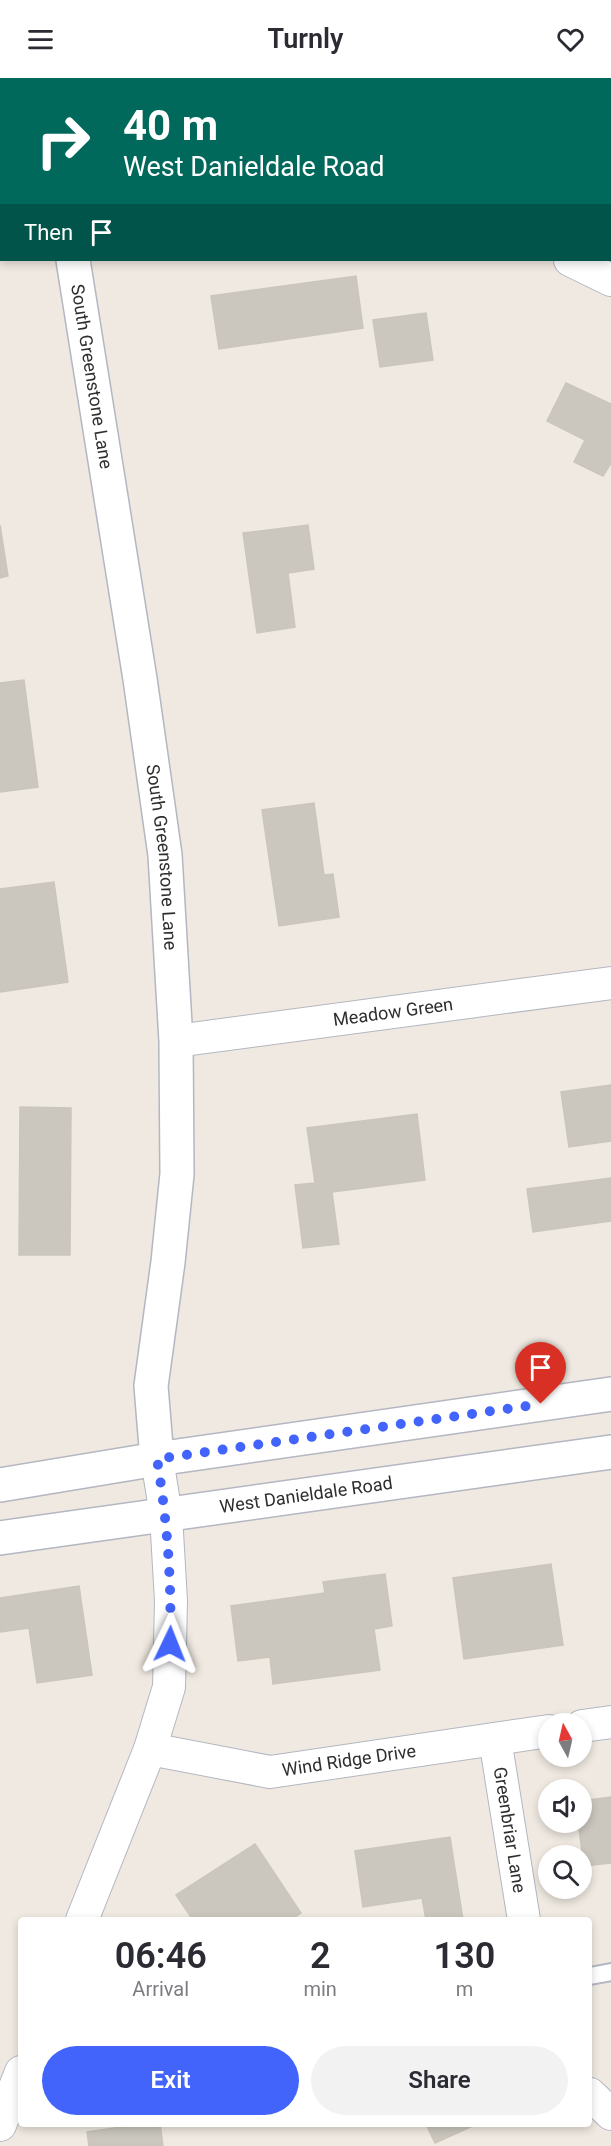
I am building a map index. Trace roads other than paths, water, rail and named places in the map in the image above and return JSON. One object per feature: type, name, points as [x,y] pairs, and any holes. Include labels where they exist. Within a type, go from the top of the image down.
[{"type":"main road","name":"South Greenstone Lane","points":[[73,261],[138,668],[163,843],[176,1041],[177,1174],[168,1263],[151,1386],[157,1459]]},
{"type":"main road","points":[[0,1485],[157,1459],[611,1394]]},
{"type":"main road","name":"West Danieldale Road","points":[[0,1538],[611,1452]]},
{"type":"street","points":[[572,261],[611,280]]},
{"type":"street","name":"Meadow Green","points":[[176,1041],[611,983]]},
{"type":"street","points":[[83,1917],[150,1749],[169,1687],[171,1601],[166,1515],[157,1459]]},
{"type":"street","points":[[592,1725],[611,1722]]},
{"type":"street","name":"Wind Ridge Drive","points":[[150,1749],[270,1772],[538,1733]]},
{"type":"street","name":"Greenbriar Lane","points":[[495,1739],[524,1917]]},
{"type":"street","points":[[0,2125],[18,2080]]},
{"type":"street","points":[[592,2096],[611,2114]]},
{"type":"lane","points":[[592,1976],[611,1972]]}]
